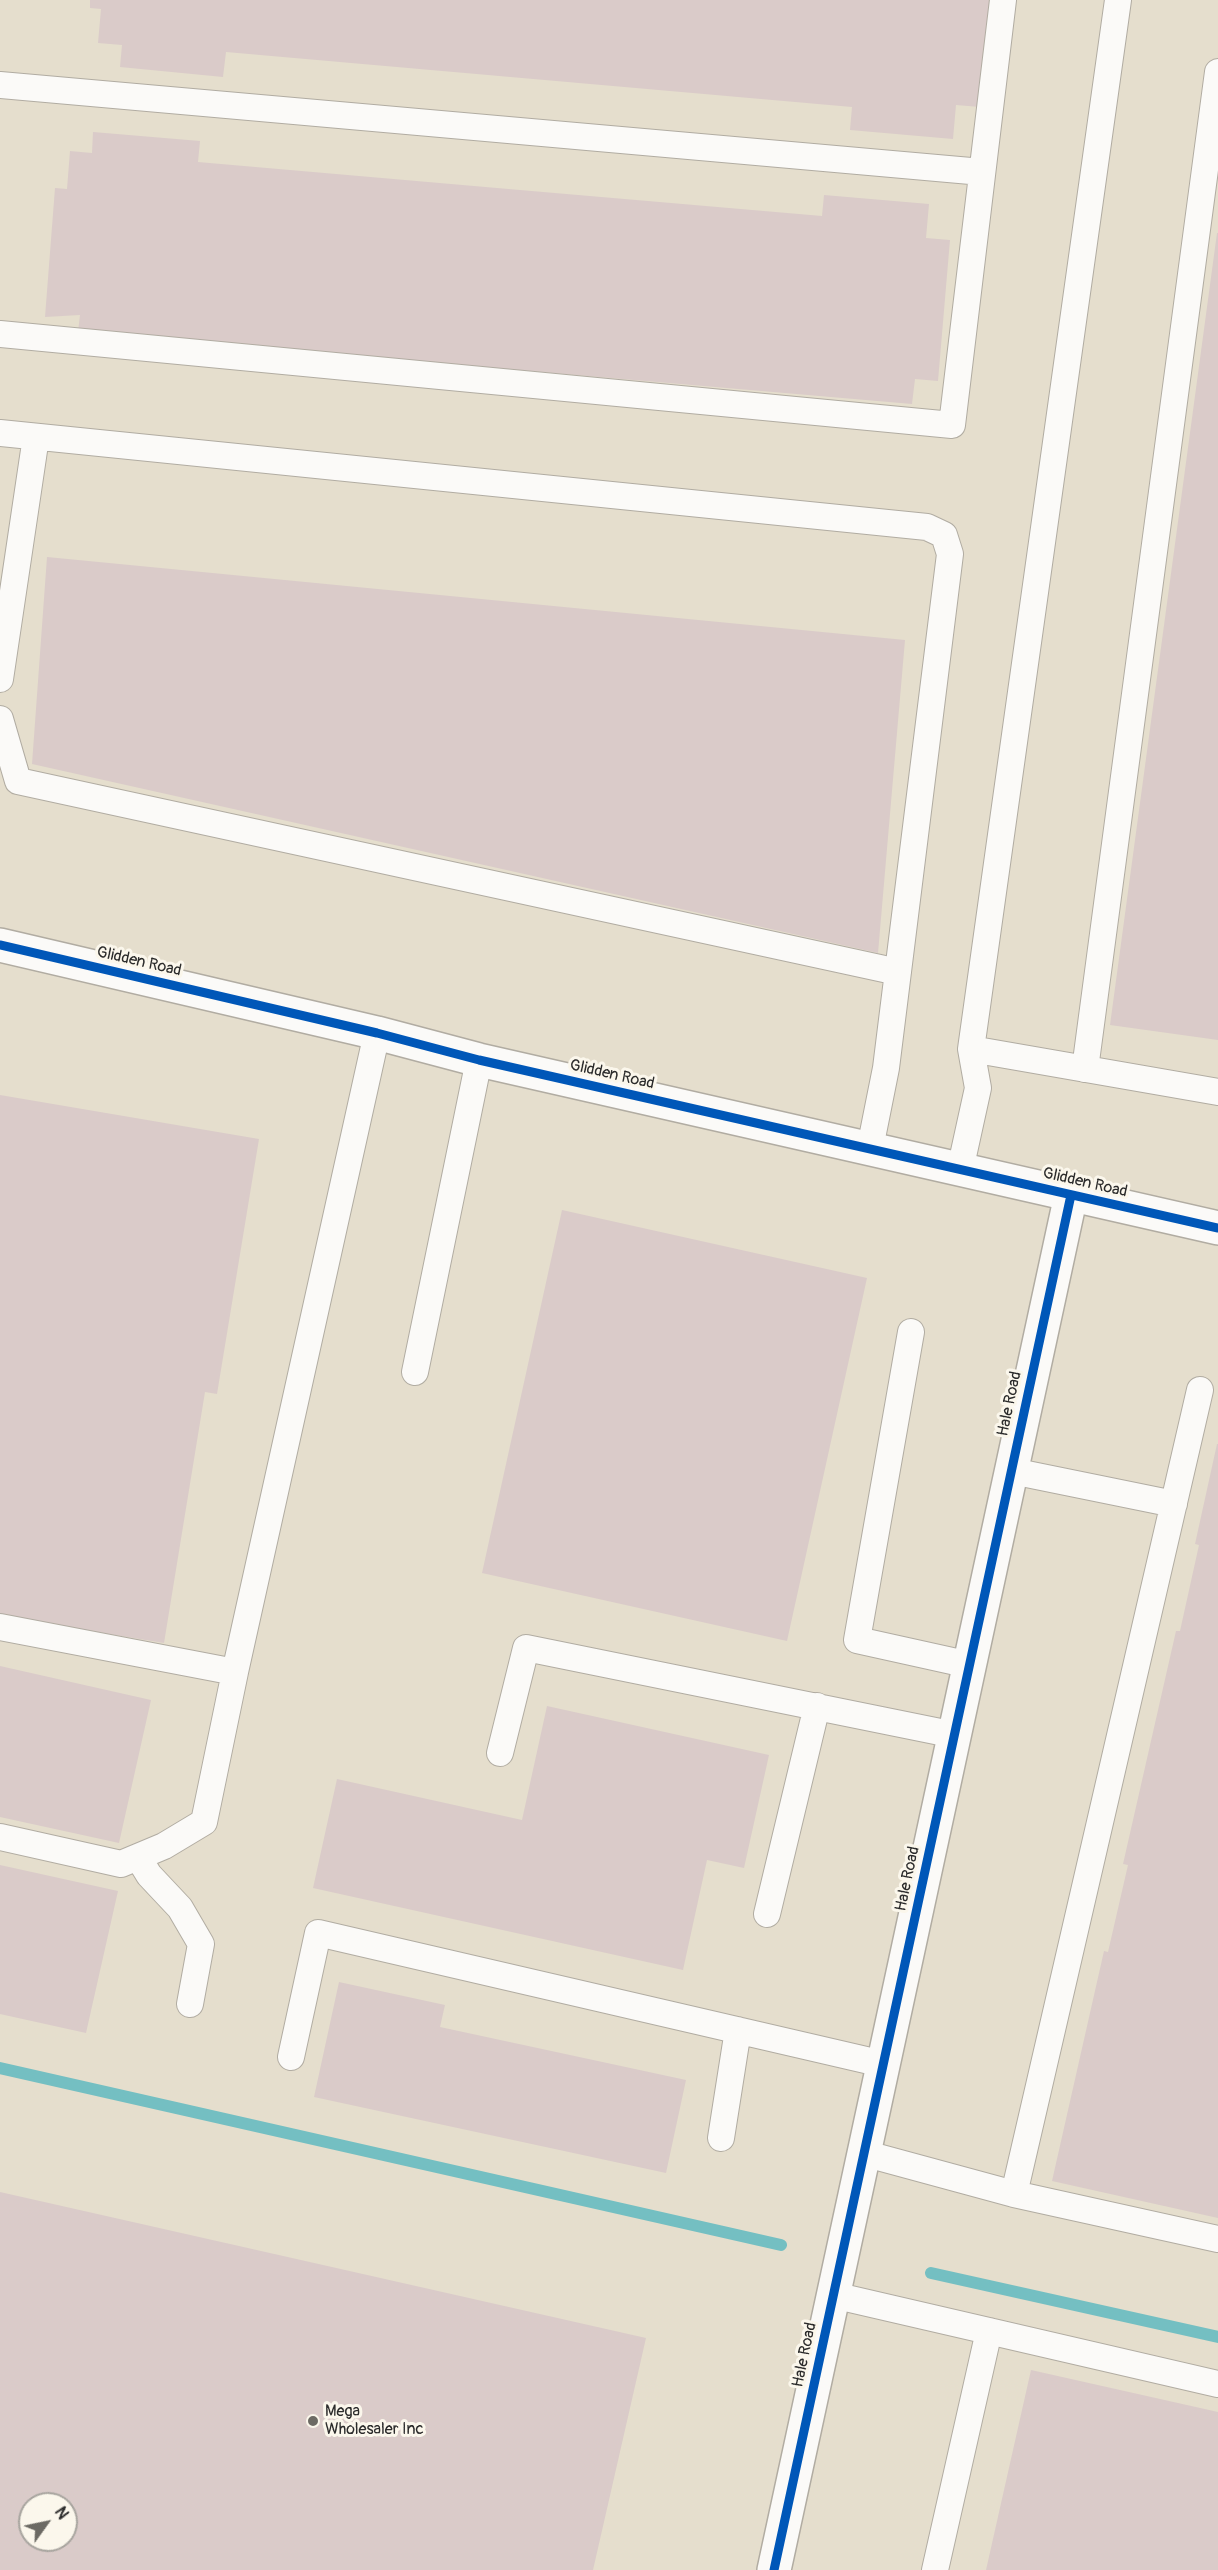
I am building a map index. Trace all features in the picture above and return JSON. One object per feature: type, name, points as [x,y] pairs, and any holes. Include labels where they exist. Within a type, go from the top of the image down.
[{"type":"street","name":"Glidden Road","points":[[0,945],[377,1033],[479,1060],[1218,1228]]},
{"type":"street","name":"Hale Road","points":[[774,2570],[1071,1195]]},
{"type":"lane","points":[[0,334],[952,425],[1002,0]]},
{"type":"lane","points":[[960,1170],[978,1088],[971,1049],[1118,0]]},
{"type":"lane","points":[[1085,1070],[1218,72]]},
{"type":"lane","points":[[0,85],[982,172]]},
{"type":"lane","points":[[0,433],[927,527],[944,535],[950,554],[886,1068],[870,1148]]},
{"type":"lane","points":[[0,679],[36,437]]},
{"type":"lane","points":[[0,719],[18,781],[898,972]]},
{"type":"lane","points":[[0,1837],[121,1864],[165,1846],[204,1822],[235,1672],[377,1033]]},
{"type":"lane","points":[[971,1049],[1218,1092]]},
{"type":"lane","points":[[415,1371],[479,1060]]},
{"type":"lane","points":[[912,1332],[857,1641],[970,1665]]},
{"type":"lane","points":[[1014,2194],[1200,1390]]},
{"type":"lane","points":[[1012,1471],[1174,1504]]},
{"type":"lane","points":[[0,1627],[235,1672]]},
{"type":"lane","points":[[500,1753],[526,1648],[955,1735]]},
{"type":"lane","points":[[767,1914],[818,1706]]},
{"type":"lane","points":[[138,1857],[149,1875],[180,1908],[201,1944],[190,2004]]},
{"type":"lane","points":[[291,2056],[318,1933],[883,2064]]},
{"type":"lane","points":[[721,2138],[738,2030]]},
{"type":"lane","points":[[863,2153],[1014,2194],[1218,2239]]},
{"type":"lane","points":[[833,2295],[1218,2384]]},
{"type":"lane","points":[[935,2570],[989,2331]]},
{"type":"building","points":[[90,0],[990,0],[980,107],[956,105],[953,139],[850,130],[852,107],[226,52],[223,77],[120,67],[122,45],[98,43],[101,9],[90,8]]},
{"type":"building","points":[[93,132],[200,141],[198,162],[520,190],[822,216],[824,195],[929,204],[926,238],[950,240],[938,381],[915,379],[912,404],[78,332],[80,315],[45,317],[55,188],[67,189],[70,151],[92,153]]},
{"type":"building","points":[[1218,233],[1218,1040],[1110,1025]]},
{"type":"building","points":[[47,557],[905,640],[878,953],[32,764]]},
{"type":"building","points":[[0,1095],[259,1139],[217,1394],[205,1392],[164,1643],[0,1616]]},
{"type":"building","points":[[562,1210],[867,1278],[787,1641],[482,1573]]},
{"type":"building","points":[[1217,1444],[1218,2218],[1052,2181],[1104,1951],[1108,1952],[1128,1865],[1123,1864],[1176,1631],[1180,1631],[1199,1545],[1195,1544]]},
{"type":"building","points":[[0,1666],[151,1700],[119,1843],[0,1817]]},
{"type":"building","points":[[547,1706],[769,1755],[744,1868],[707,1860],[683,1970],[313,1888],[337,1779],[522,1820]]},
{"type":"building","points":[[0,1865],[118,1891],[86,2033],[0,2014]]},
{"type":"building","points":[[339,1982],[445,2005],[440,2027],[686,2080],[666,2173],[314,2097]]},
{"type":"building","name":"Mega Wholesaler Inc","points":[[0,2192],[646,2338],[593,2570],[0,2570]]},
{"type":"building","points":[[1031,2370],[1218,2412],[1218,2570],[986,2570]]},
{"type":"waterway","points":[[0,2068],[781,2245]]},
{"type":"waterway","points":[[931,2273],[1218,2337]]},
{"type":"cycle path","points":[[0,945],[377,1033],[479,1060],[1218,1228]]},
{"type":"cycle path","points":[[774,2570],[1071,1195]]},
{"type":"place","name":"Mega Wholesaler Inc","points":[[313,2421]]}]
